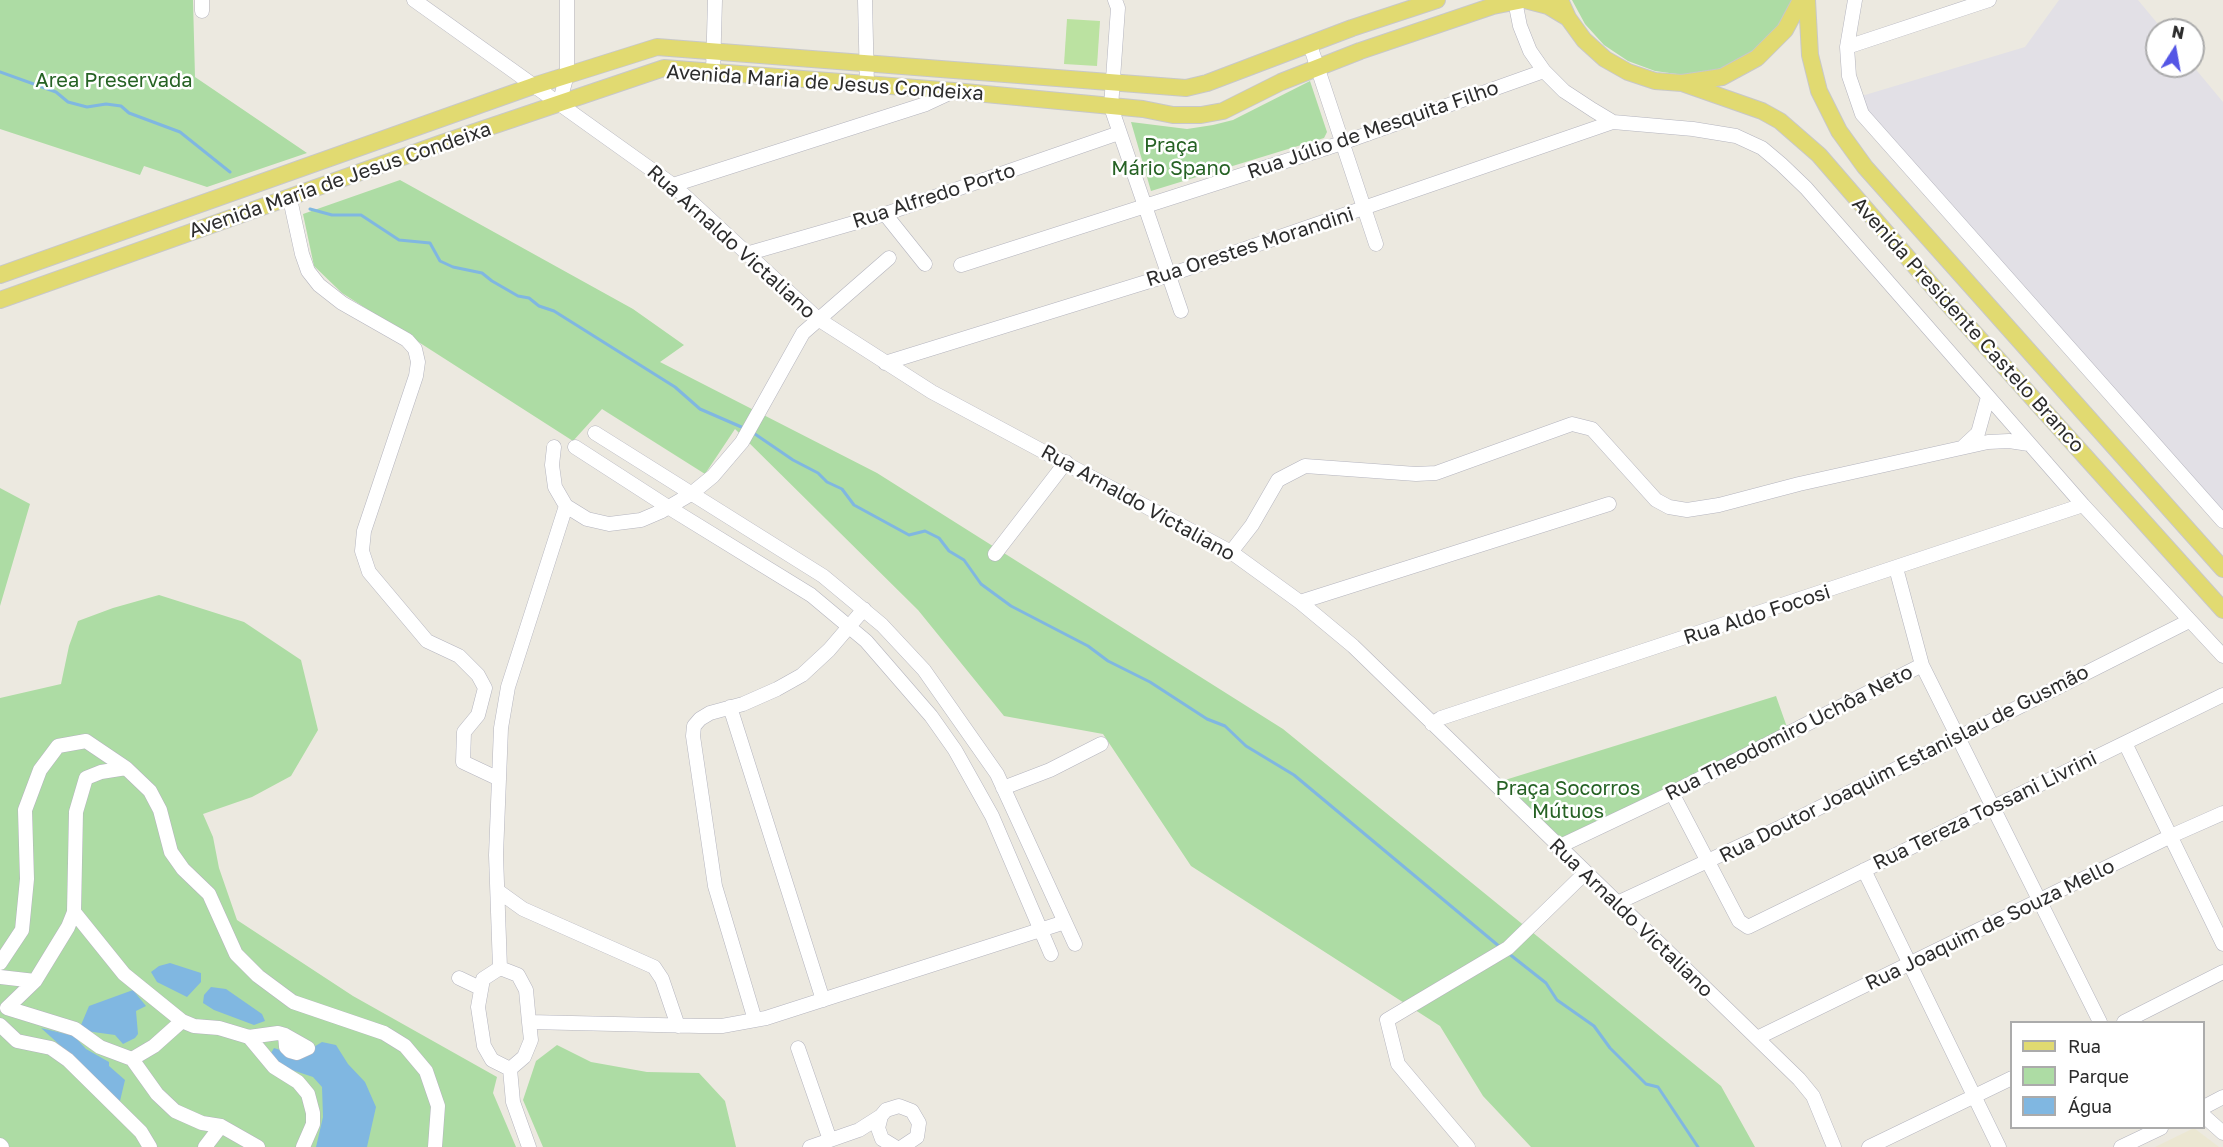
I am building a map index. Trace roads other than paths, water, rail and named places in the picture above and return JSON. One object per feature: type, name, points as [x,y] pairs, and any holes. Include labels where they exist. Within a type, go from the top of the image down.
[{"type":"main road","name":"Avenida Maria de Jesus Condeixa","points":[[0,275],[533,86],[657,47],[1186,88],[1207,83],[1437,0]]},
{"type":"main road","name":"Avenida Maria de Jesus Condeixa","points":[[0,300],[290,199],[442,143],[664,68],[954,91],[1173,115],[1223,111],[1318,67],[1493,6],[1524,0],[1548,6],[1568,18]]},
{"type":"main road","points":[[1560,0],[1568,18],[1584,40],[1605,59],[1620,68],[1655,81],[1682,83],[1722,77],[1757,58],[1785,30],[1801,0]]},
{"type":"main road","name":"Avenida Presidente Castelo Branco","points":[[1807,0],[1810,55],[1819,91],[1839,131],[1865,167],[2223,569]]},
{"type":"main road","name":"Avenida Presidente Castelo Branco","points":[[1682,83],[1762,111],[1780,121],[1813,149],[2223,610]]},
{"type":"main road","points":[[442,143],[444,136],[457,128],[456,120],[449,116]]},
{"type":"main road","points":[[365,147],[371,160],[371,169]]},
{"type":"street","points":[[559,104],[567,75],[567,0]]},
{"type":"street","points":[[712,72],[715,50],[715,0]]},
{"type":"street","points":[[865,0],[867,85]]},
{"type":"street","points":[[1116,0],[1118,8],[1111,107],[1181,311]]},
{"type":"street","points":[[1855,0],[1847,47],[1849,76],[1862,114],[2223,521]]},
{"type":"street","points":[[1847,47],[1989,0]]},
{"type":"street","points":[[1515,1],[1520,26],[1530,51],[1544,70],[1564,91],[1613,122]]},
{"type":"street","name":"Rua Arnaldo Victaliano","points":[[419,2],[674,185],[818,319],[932,392],[1231,552],[1300,602],[1353,646],[1757,1038],[1813,1096],[1834,1147]]},
{"type":"street","points":[[1310,45],[1376,244]]},
{"type":"street","name":"Rua Júlio de Mesquita Filho","points":[[961,265],[1145,204],[1342,143],[1544,70]]},
{"type":"street","points":[[674,185],[926,104],[954,91]]},
{"type":"street","name":"Avenida Presidente Castelo Branco","points":[[1613,122],[1693,129],[1736,136],[1762,148],[1781,164],[1806,188],[2083,506],[2223,656]]},
{"type":"street","name":"Rua Orestes Morandini","points":[[885,363],[1169,275],[1613,122]]},
{"type":"street","name":"Rua Alfredo Porto","points":[[746,254],[885,214],[1119,133]]},
{"type":"street","points":[[290,199],[302,254],[308,271],[319,285],[342,303],[407,340],[415,350],[418,362],[416,376],[364,531],[362,551],[369,572],[428,641],[459,656],[478,675],[485,688],[478,715],[464,732],[463,762],[497,778]]},
{"type":"street","points":[[885,214],[925,264]]},
{"type":"street","points":[[554,447],[552,465],[555,487],[566,506],[587,519],[609,524],[641,520],[668,507],[691,494],[713,476],[742,442],[802,333],[889,258]]},
{"type":"street","points":[[1964,447],[1978,433],[1988,397]]},
{"type":"street","points":[[1231,552],[1252,525],[1278,480],[1305,466],[1416,474],[1436,473],[1572,424],[1592,429],[1656,500],[1670,507],[1688,510],[1719,505],[1964,447],[2009,441],[2030,444]]},
{"type":"street","points":[[595,432],[823,576],[864,609],[924,670],[970,732],[1003,788],[1075,944]]},
{"type":"street","points":[[575,447],[811,595],[849,626],[904,683],[955,750],[992,816],[1051,954]]},
{"type":"street","points":[[995,554],[1066,462]]},
{"type":"street","points":[[1300,602],[1609,504]]},
{"type":"street","points":[[500,968],[497,778],[508,687],[566,506]]},
{"type":"street","name":"Rua Aldo Focosi","points":[[1432,724],[1441,718],[2083,506]]},
{"type":"street","points":[[1896,568],[1922,665],[1956,739],[2099,1021]]},
{"type":"street","points":[[755,1020],[715,885],[693,736],[694,726],[700,719],[777,689],[802,675],[829,650],[864,609]]},
{"type":"street","name":"Rua Doutor Joaquim Estanislau de Gusmão","points":[[1617,903],[1707,862],[2189,621]]},
{"type":"street","name":"Rua Theodomiro Uchôa Neto","points":[[1558,847],[1672,793],[1922,665]]},
{"type":"street","name":"Rua Tereza Tossani Livrini","points":[[1707,862],[1739,921],[1748,927],[2223,695]]},
{"type":"street","points":[[730,708],[823,1000]]},
{"type":"street","points":[[0,963],[22,930],[27,879],[25,810],[40,770],[58,746],[86,741],[126,768],[150,791],[160,810],[171,852],[183,869],[209,894],[236,954],[258,976],[293,1002],[384,1033],[405,1046],[426,1071],[438,1106],[437,1145]]},
{"type":"street","points":[[2125,743],[2223,944]]},
{"type":"street","points":[[1003,788],[1050,770],[1101,744]]},
{"type":"street","points":[[3,1009],[36,981],[68,927],[74,912],[76,812],[86,778],[101,772],[126,768]]},
{"type":"street","points":[[1672,793],[1707,862]]},
{"type":"street","name":"Rua Joaquim de Souza Mello","points":[[1757,1038],[2171,836],[2223,813]]},
{"type":"street","points":[[1864,870],[1972,1096],[1999,1147]]},
{"type":"street","points":[[1468,1147],[1398,1064],[1388,1020],[1504,950],[1585,873]]},
{"type":"street","points":[[498,891],[523,909],[654,967],[678,1026]]},
{"type":"street","points":[[498,918],[523,909]]},
{"type":"street","points":[[74,912],[124,974],[182,1021],[194,1026],[219,1028],[249,1037],[278,1033],[285,1035]]},
{"type":"street","points":[[529,1022],[722,1026],[755,1020],[1065,922]]},
{"type":"street","points":[[500,968],[483,979],[478,1007],[484,1046],[492,1060],[510,1069]]},
{"type":"street","points":[[500,968],[518,975],[526,990],[531,1040],[524,1057],[510,1069]]},
{"type":"street","points":[[2128,1021],[2223,972]]},
{"type":"street","points":[[0,976],[36,981]]},
{"type":"street","points":[[459,978],[480,988]]},
{"type":"street","points":[[3,1009],[75,1029],[100,1047],[132,1059],[157,1094],[175,1111],[202,1123],[221,1126],[258,1147]]},
{"type":"street","points":[[132,1059],[154,1046],[182,1021]]},
{"type":"street","points":[[0,1025],[17,1041],[51,1048],[68,1060],[141,1132],[150,1147]]},
{"type":"street","points":[[249,1037],[274,1066],[298,1082],[308,1094],[313,1113],[313,1124],[303,1147]]},
{"type":"street","points":[[798,1048],[830,1140]]},
{"type":"street","points":[[510,1069],[513,1102],[529,1147]]},
{"type":"street","points":[[1869,1147],[2010,1079]]},
{"type":"street","points":[[2205,1106],[2223,1097]]},
{"type":"street","points":[[810,1147],[859,1130],[881,1116],[886,1110],[899,1106],[906,1107],[916,1117],[919,1130],[916,1137],[902,1147]]},
{"type":"street","points":[[881,1116],[879,1134],[892,1147]]},
{"type":"street","points":[[2205,1117],[2223,1132]]},
{"type":"street","points":[[205,1147],[221,1126]]},
{"type":"street","points":[[2121,1147],[2155,1129]]},
{"type":"water","points":[[170,963],[201,973],[201,982],[187,997],[157,982],[151,972],[159,966]]},
{"type":"water","points":[[211,987],[226,989],[262,1014],[265,1021],[254,1025],[214,1010],[203,1003],[204,995]]},
{"type":"water","points":[[133,990],[146,1006],[136,1011],[138,1034],[135,1038],[123,1044],[115,1035],[86,1031],[81,1025],[89,1006]]},
{"type":"water","points":[[41,1028],[74,1036],[86,1049],[109,1062],[109,1066],[125,1080],[120,1101],[97,1085],[82,1065]]},
{"type":"water","points":[[322,1042],[336,1045],[348,1064],[365,1082],[376,1107],[367,1147],[316,1147],[323,1117],[322,1087],[313,1077],[280,1066],[271,1053],[274,1048],[299,1056]]},
{"type":"waterway","points":[[0,72],[56,92],[68,102],[87,107],[106,104],[121,106],[129,113],[180,132],[230,172]]},
{"type":"waterway","points":[[310,209],[332,215],[361,215],[399,240],[430,243],[440,261],[453,267],[482,273],[518,296],[529,298],[539,306],[554,311],[675,387],[700,409],[746,429]]},
{"type":"waterway","points":[[752,432],[793,460],[818,473],[827,482],[842,489],[854,505],[909,535],[925,531],[939,538],[949,551],[964,560],[981,584],[1011,606],[1088,646],[1108,661],[1150,682],[1207,719],[1225,726],[1246,746],[1294,775],[1500,947]]},
{"type":"waterway","points":[[1508,953],[1546,983],[1557,1000],[1594,1026],[1610,1048],[1646,1084],[1658,1087],[1698,1147]]},
{"type":"park label","name":"Area Preservada","points":[[114,81]]},
{"type":"park label","name":"Praça Mário Spano","points":[[1171,158]]},
{"type":"park label","name":"Praça Socorros Mútuos","points":[[1568,800]]}]
